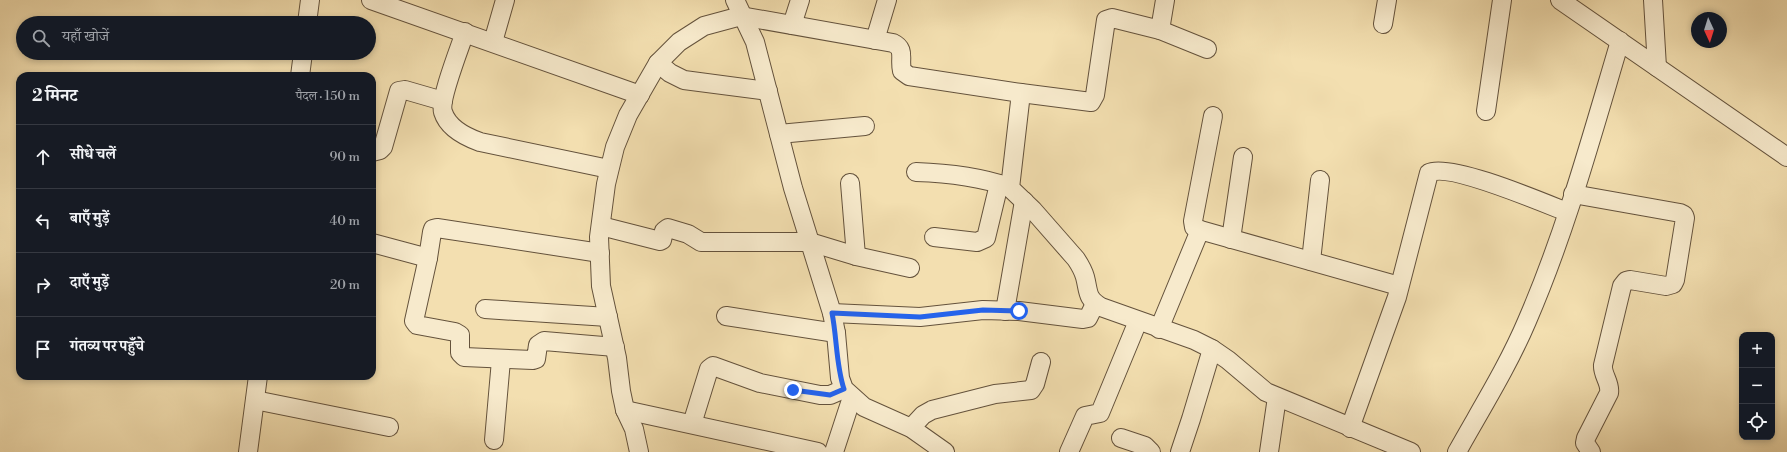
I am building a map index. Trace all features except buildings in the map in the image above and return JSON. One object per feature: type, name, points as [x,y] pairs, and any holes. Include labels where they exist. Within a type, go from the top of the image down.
[{"type":"street","points":[[308,16],[310,0]]},
{"type":"street","points":[[371,0],[640,95]]},
{"type":"street","points":[[493,42],[505,0]]},
{"type":"street","points":[[792,25],[800,0]]},
{"type":"street","points":[[875,40],[887,0]]},
{"type":"street","points":[[1160,30],[1165,0]]},
{"type":"street","points":[[1383,24],[1387,0]]},
{"type":"street","points":[[1486,111],[1502,0]]},
{"type":"street","points":[[1560,0],[1787,157]]},
{"type":"street","points":[[1653,0],[1657,67]]},
{"type":"street","points":[[738,8],[755,42],[793,188],[832,313],[836,333],[840,378],[848,393],[864,407],[911,428],[945,452]]},
{"type":"street","points":[[639,452],[634,429],[625,410],[601,286],[601,226],[609,169],[615,147],[628,115],[658,63],[679,42],[704,26],[738,8],[792,25],[875,40],[898,46],[901,49],[902,70],[909,76],[1091,102],[1095,95],[1106,20],[1112,18],[1160,30],[1207,49]]},
{"type":"street","points":[[465,32],[443,101],[443,114],[452,126],[470,138],[480,142],[609,169]]},
{"type":"street","points":[[1457,452],[1527,322],[1573,194],[1620,41]]},
{"type":"street","points":[[301,72],[302,60]]},
{"type":"street","points":[[658,63],[670,73],[684,80],[768,91]]},
{"type":"street","points":[[376,151],[383,147],[398,91],[405,90],[443,101]]},
{"type":"street","points":[[934,238],[977,242],[986,238],[1004,186],[1021,93]]},
{"type":"street","points":[[1213,116],[1193,221],[1194,226],[1200,230],[1399,286]]},
{"type":"street","points":[[779,134],[865,126]]},
{"type":"street","points":[[1232,239],[1243,156]]},
{"type":"street","points":[[1350,428],[1399,286],[1429,173],[1433,170],[1478,178],[1567,212]]},
{"type":"street","points":[[916,172],[942,173],[1004,186],[1024,201],[1076,259],[1086,278],[1088,295],[1095,304],[1159,329],[1194,340],[1212,349],[1228,360],[1266,392],[1410,452]]},
{"type":"street","points":[[1311,261],[1320,180]]},
{"type":"street","points":[[850,182],[856,256]]},
{"type":"street","points":[[1573,194],[1680,213],[1684,215],[1685,218],[1675,280],[1673,284],[1666,286],[1630,280],[1626,281],[1622,286],[1603,365],[1610,388],[1609,393],[1586,438],[1585,443],[1591,452]]},
{"type":"street","points":[[1005,311],[1024,201]]},
{"type":"street","points":[[601,226],[660,241],[662,240],[664,231],[668,228],[688,234],[701,242],[810,242],[856,256],[910,268]]},
{"type":"street","points":[[600,253],[437,228],[432,232],[428,258],[414,318],[415,323],[420,326],[455,332],[460,335],[460,353],[464,357],[501,360],[533,360],[536,359],[538,345],[544,341],[614,347]]},
{"type":"street","points":[[1159,329],[1200,230]]},
{"type":"street","points":[[376,244],[428,258]]},
{"type":"street","points":[[832,313],[920,317],[983,310],[1086,319],[1095,304]]},
{"type":"street","points":[[485,309],[608,317]]},
{"type":"street","points":[[726,316],[836,333]]},
{"type":"street","points":[[1069,452],[1085,416],[1100,413],[1138,321]]},
{"type":"street","points":[[1180,452],[1212,349]]},
{"type":"street","points":[[494,440],[501,360]]},
{"type":"street","points":[[911,428],[923,415],[932,410],[995,394],[1031,390],[1041,362]]},
{"type":"street","points":[[692,424],[709,369],[713,366],[760,383],[820,395],[848,393]]},
{"type":"street","points":[[248,452],[258,380]]},
{"type":"street","points":[[834,452],[848,393]]},
{"type":"street","points":[[1269,452],[1277,397]]},
{"type":"street","points":[[255,400],[390,427]]},
{"type":"street","points":[[625,410],[818,452]]},
{"type":"street","points":[[1121,438],[1145,446],[1151,452]]},
{"type":"route","points":[[793,390],[820,395],[830,395],[836,394],[844,389],[840,378],[836,333],[832,313],[920,317],[983,310],[1019,311]]}]
